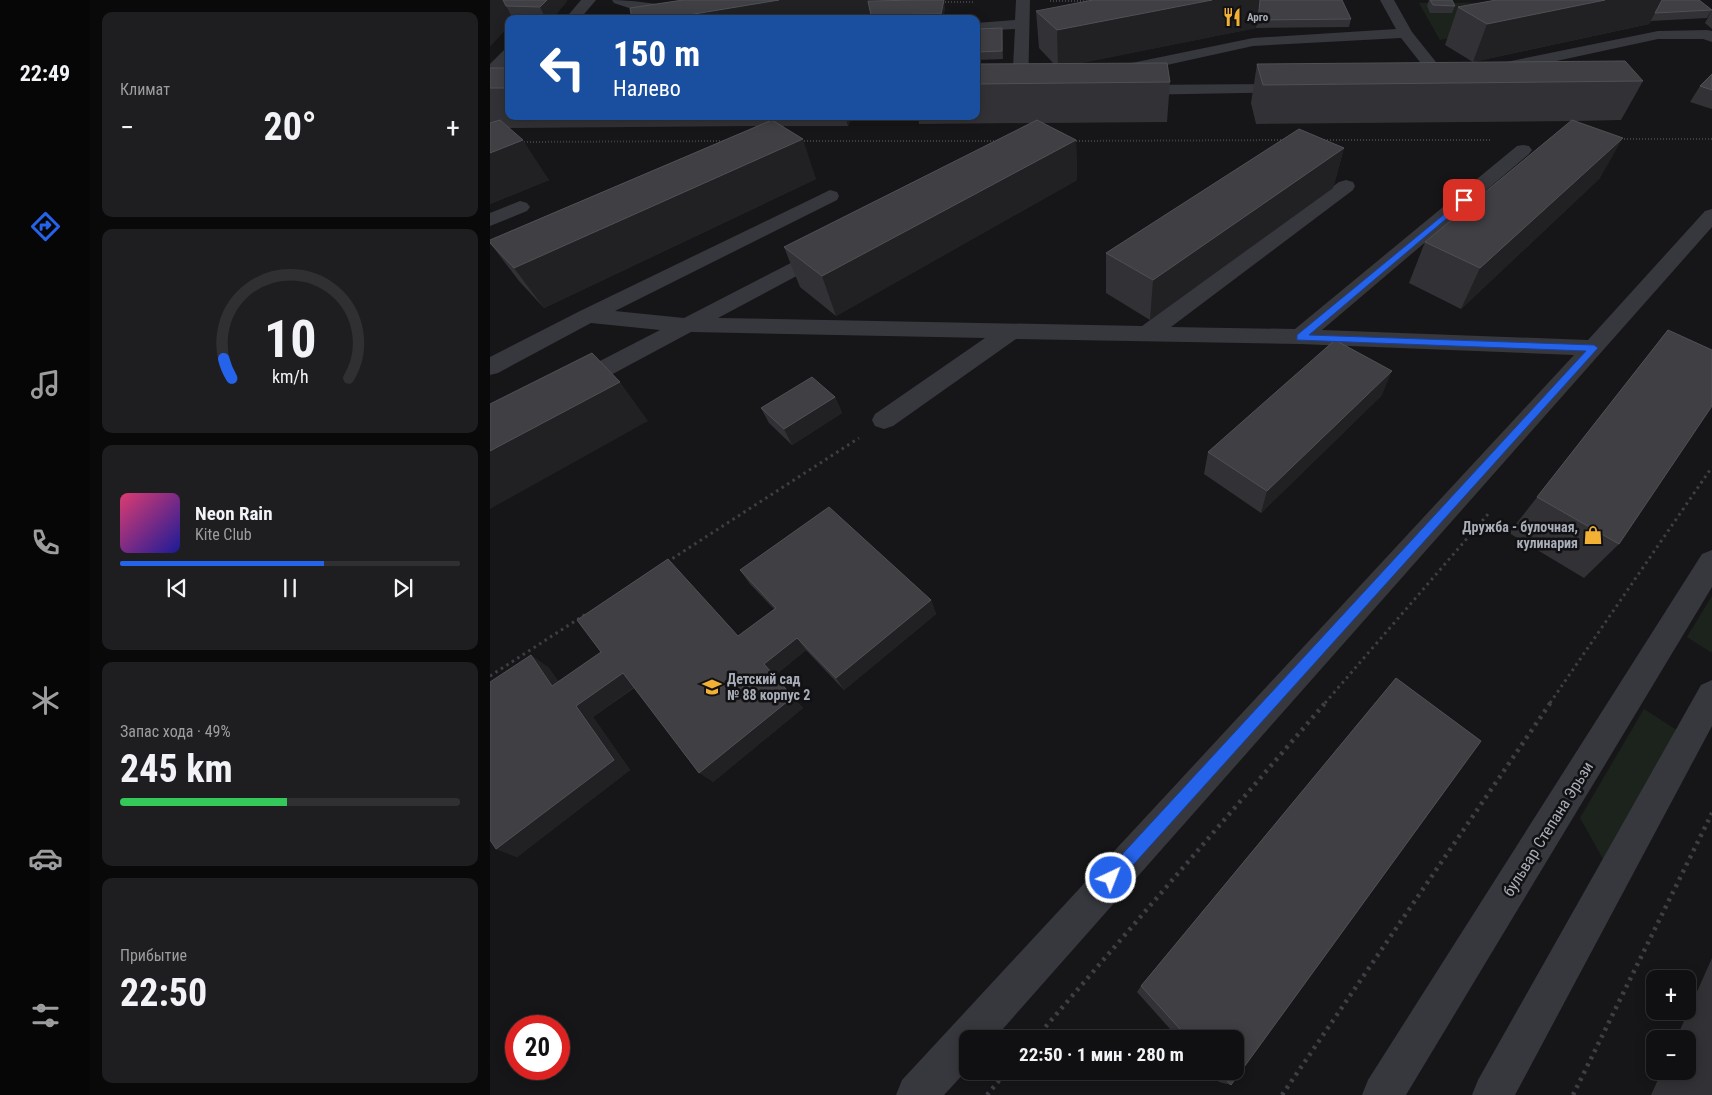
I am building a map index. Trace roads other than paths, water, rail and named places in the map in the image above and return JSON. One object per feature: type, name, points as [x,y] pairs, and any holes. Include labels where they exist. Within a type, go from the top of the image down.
[{"type":"street","points":[[575,15],[588,0]]},
{"type":"street","points":[[620,0],[641,8],[691,10]]},
{"type":"street","points":[[1020,91],[1023,0]]},
{"type":"street","points":[[1388,0],[1405,33],[1447,79],[1467,87]]},
{"type":"street","points":[[980,27],[1022,24]]},
{"type":"street","points":[[1098,75],[1253,42],[1405,33]]},
{"type":"street","points":[[1484,72],[1658,34],[1706,34],[1712,38]]},
{"type":"street","points":[[490,73],[505,57]]},
{"type":"street","points":[[1428,87],[1447,79]]},
{"type":"street","points":[[1120,90],[1309,88]]},
{"type":"street","points":[[980,91],[1040,89]]},
{"type":"street","points":[[1300,338],[1523,150]]},
{"type":"street","points":[[1147,334],[1346,186]]},
{"type":"street","points":[[490,367],[588,316],[830,196]]},
{"type":"street","points":[[490,220],[520,207]]},
{"type":"street","points":[[917,1095],[1091,900],[1594,348],[1712,215]]},
{"type":"street","points":[[558,393],[842,244]]},
{"type":"street","points":[[588,316],[685,325],[1147,334],[1594,348]]},
{"type":"street","points":[[884,420],[1010,332]]},
{"type":"street","name":"бульвар Степана Эрьзи","points":[[1384,1095],[1712,562]]},
{"type":"street","points":[[1493,1095],[1712,695]]},
{"type":"place","name":"Арго","points":[[1232,17]]},
{"type":"place","name":"Дружба - булочная, кулинария","points":[[1593,535]]},
{"type":"place","name":"Детский сад № 88 корпус 2","points":[[712,687]]}]
